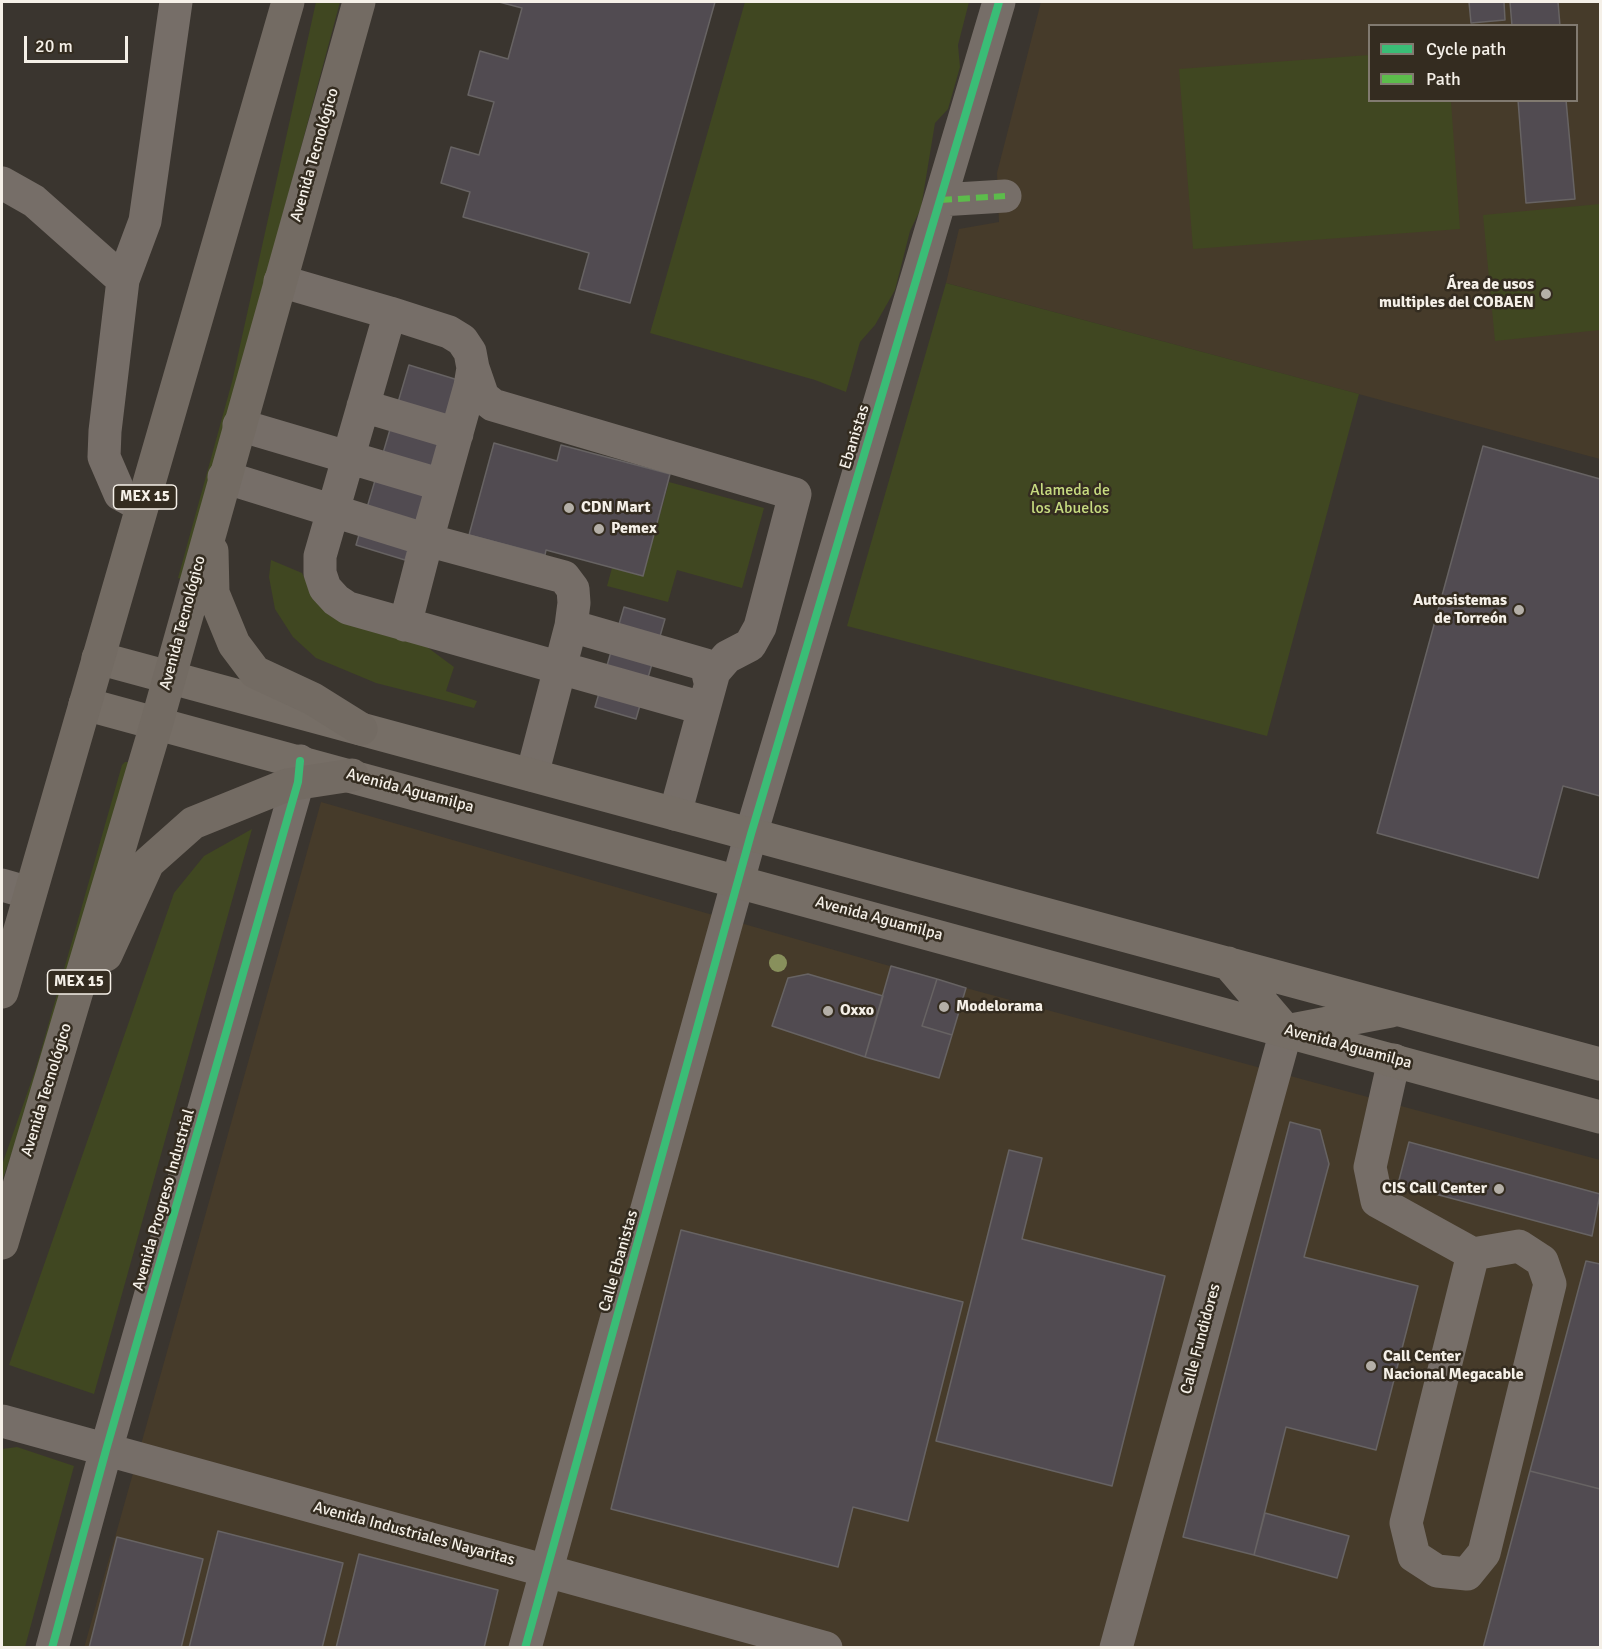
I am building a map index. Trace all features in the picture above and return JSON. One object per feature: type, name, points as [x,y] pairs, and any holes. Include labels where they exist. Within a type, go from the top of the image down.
[{"type":"highway","name":"MEX 15","points":[[2,992],[13,893],[85,704],[288,2]]},
{"type":"highway","name":"Avenida Tecnológico","points":[[2,1243],[157,722],[359,2]]},
{"type":"highway","points":[[211,525],[213,593],[234,644],[255,672],[313,699],[361,729]]},
{"type":"highway","points":[[38,1120],[117,929],[147,864],[194,823],[299,772],[352,776]]},
{"type":"main road","points":[[98,658],[1600,1064]]},
{"type":"main road","points":[[85,704],[157,722],[299,772]]},
{"type":"main road","name":"Avenida Aguamilpa","points":[[352,776],[1600,1117]]},
{"type":"main road","points":[[1228,963],[1286,1031],[1399,1010]]},
{"type":"street","points":[[142,506],[120,494],[104,457],[123,280],[145,221],[176,2]]},
{"type":"street","name":"Ebanistas","points":[[739,881],[751,834],[999,2]]},
{"type":"street","points":[[2,183],[34,201],[123,280]]},
{"type":"street","points":[[940,200],[1005,196]]},
{"type":"street","points":[[280,281],[449,332],[462,340],[470,352],[483,397],[493,405],[795,494],[756,636],[743,650],[727,657],[714,672],[675,814]]},
{"type":"street","points":[[390,313],[320,556],[320,573],[325,588],[348,608],[560,670],[706,695]]},
{"type":"street","points":[[405,625],[473,368]]},
{"type":"street","points":[[363,406],[457,434]]},
{"type":"street","points":[[239,425],[442,485]]},
{"type":"street","points":[[224,477],[427,540],[564,578],[573,589],[571,626],[532,775]]},
{"type":"street","points":[[571,626],[706,665],[706,695]]},
{"type":"street","name":"Avenida Progreso Industrial","points":[[52,1647],[299,772]]},
{"type":"street","name":"Calle Ebanistas","points":[[525,1647],[739,881]]},
{"type":"street","name":"Calle Fundidores","points":[[1116,1647],[1286,1031]]},
{"type":"street","points":[[1394,1060],[1370,1167],[1377,1201],[1473,1254],[1519,1246],[1542,1261],[1550,1284],[1484,1553],[1467,1574],[1437,1570],[1414,1556],[1406,1523],[1473,1254]]},
{"type":"street","name":"Avenida Industriales Nayaritas","points":[[2,1421],[826,1647]]},
{"type":"shaded area","points":[[1041,2],[1600,2],[1600,459],[946,283],[959,229],[999,222],[997,173]]},
{"type":"shaded area","points":[[321,802],[966,988],[1600,1160],[1600,1647],[84,1648]]},
{"type":"green space","points":[[316,2],[340,2],[185,580],[178,578],[232,382]]},
{"type":"green space","points":[[745,2],[969,2],[958,45],[960,67],[948,109],[935,123],[921,208],[910,231],[895,290],[875,325],[860,342],[846,392],[815,380],[650,333]]},
{"type":"green space","points":[[1368,55],[1368,102],[1451,102],[1460,229],[1193,249],[1179,69]]},
{"type":"green space","name":"Área de usos multiples del COBAEN","points":[[1600,204],[1600,330],[1495,341],[1483,215]]},
{"type":"green space","name":"Alameda de los Abuelos","points":[[946,283],[1359,394],[1267,736],[847,626]]},
{"type":"green space","points":[[669,482],[764,508],[742,588],[677,570],[668,602],[607,586],[612,568],[643,576]]},
{"type":"green space","points":[[271,560],[302,573],[312,593],[427,647],[454,667],[446,691],[477,701],[474,708],[376,683],[316,658],[293,637],[275,609],[269,577]]},
{"type":"green space","points":[[130,762],[42,1069],[2,1181],[2,1165],[36,1068],[122,765]]},
{"type":"green space","points":[[252,829],[94,1394],[9,1365],[174,893],[204,856]]},
{"type":"green space","points":[[17,1447],[74,1466],[25,1647],[2,1647],[2,1449]]},
{"type":"building","points":[[499,2],[715,2],[630,303],[579,289],[589,253],[463,217],[470,192],[441,183],[451,147],[479,155],[494,102],[468,95],[480,51],[508,59],[522,8]]},
{"type":"building","points":[[1469,2],[1504,2],[1505,20],[1471,23]]},
{"type":"building","points":[[1510,2],[1558,2],[1560,24],[1512,24]]},
{"type":"building","points":[[1518,102],[1566,102],[1575,199],[1526,203]]},
{"type":"building","points":[[409,365],[458,380],[405,560],[356,545]]},
{"type":"building","name":"CDN Mart","points":[[494,443],[557,461],[561,445],[670,474],[643,576],[546,550],[545,555],[469,535]]},
{"type":"building","name":"Autosistemas de Torreón","points":[[1483,446],[1600,479],[1600,796],[1563,786],[1538,878],[1377,833]]},
{"type":"building","points":[[624,607],[665,619],[636,719],[595,707]]},
{"type":"building","points":[[891,966],[937,979],[922,1026],[952,1035],[939,1078],[865,1057]]},
{"type":"building","name":"Oxxo","points":[[808,974],[883,996],[865,1057],[772,1026],[788,978]]},
{"type":"building","name":"Modelorama","points":[[937,979],[966,988],[952,1035],[922,1026]]},
{"type":"building","points":[[1290,1122],[1320,1130],[1329,1164],[1304,1257],[1418,1286],[1376,1450],[1286,1427],[1254,1555],[1183,1537]]},
{"type":"building","name":"CIS Call Center","points":[[1409,1142],[1600,1194],[1592,1236],[1398,1184]]},
{"type":"building","points":[[1009,1150],[1042,1158],[1022,1239],[1165,1276],[1112,1486],[936,1441]]},
{"type":"building","points":[[681,1230],[963,1302],[908,1521],[853,1507],[838,1567],[611,1509]]},
{"type":"building","points":[[1586,1261],[1600,1264],[1600,1489],[1530,1471]]},
{"type":"building","points":[[1530,1471],[1600,1489],[1600,1648],[1483,1648]]},
{"type":"building","points":[[1265,1513],[1349,1536],[1337,1578],[1254,1555]]},
{"type":"building","points":[[218,1531],[343,1563],[322,1648],[189,1648]]},
{"type":"building","points":[[117,1537],[203,1559],[181,1648],[89,1648]]},
{"type":"building","points":[[359,1554],[498,1590],[484,1648],[336,1648]]},
{"type":"marked path","points":[[940,200],[1005,196]]},
{"type":"cycle path","points":[[525,1648],[751,834],[999,2]]},
{"type":"cycle path","points":[[52,1648],[106,1450],[298,782],[300,761]]},
{"type":"place","name":"Área de usos multiples del COBAEN","points":[[1546,294]]},
{"type":"place","name":"CDN Mart","points":[[569,508]]},
{"type":"place","name":"Pemex","points":[[599,529]]},
{"type":"place","name":"Autosistemas de Torreón","points":[[1519,610]]},
{"type":"place","name":"Modelorama","points":[[944,1007]]},
{"type":"place","name":"Oxxo","points":[[828,1011]]},
{"type":"place","name":"CIS Call Center","points":[[1499,1189]]},
{"type":"place","name":"Call Center Nacional Megacable","points":[[1371,1366]]}]
